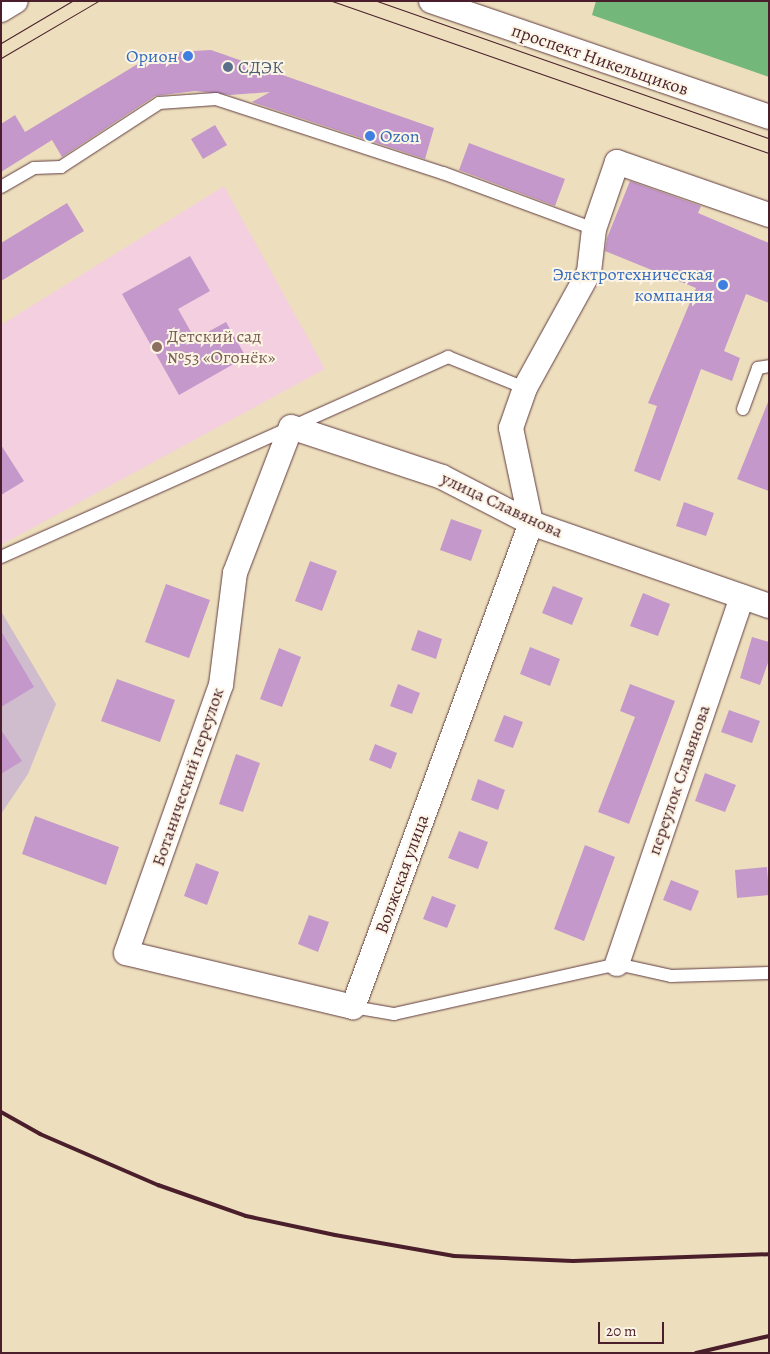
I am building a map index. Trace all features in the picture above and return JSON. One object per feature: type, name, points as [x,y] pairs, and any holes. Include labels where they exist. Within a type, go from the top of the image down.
[{"type":"street","points":[[1,10],[16,1]]},
{"type":"street","name":"проспект Никельщиков","points":[[431,1],[769,117]]},
{"type":"street","points":[[532,523],[511,428],[525,388],[589,272],[594,229],[617,162],[769,215]]},
{"type":"street","name":"улица Славянова","points":[[291,427],[442,477],[532,523],[769,606]]},
{"type":"street","name":"Ботанический переулок","points":[[291,427],[235,573],[221,685],[126,953],[353,1007]]},
{"type":"street","name":"Волжская улица","points":[[353,1007],[532,523]]},
{"type":"street","name":"переулок Славянова","points":[[617,964],[742,597]]},
{"type":"lane","points":[[1,187],[34,168],[61,167],[159,104],[216,99],[444,173],[594,229]]},
{"type":"lane","points":[[1,557],[448,357],[525,388]]},
{"type":"lane","points":[[743,408],[758,368],[769,366]]},
{"type":"lane","points":[[353,1007],[394,1014],[617,964],[671,976],[769,974]]},
{"type":"shaded area","name":"Детский сад №53 «Огонёк»","points":[[224,186],[325,369],[1,545],[1,325]]},
{"type":"shaded area","points":[[1,611],[56,704],[28,774],[1,814]]},
{"type":"green space","points":[[596,1],[769,1],[769,77],[592,15]]},
{"type":"building","points":[[211,50],[434,128],[425,159],[252,102],[270,92],[230,95],[195,91],[155,96],[62,157],[52,140],[1,172],[1,124],[15,115],[25,132],[156,53]]},
{"type":"building","points":[[215,125],[227,145],[203,159],[191,139]]},
{"type":"building","points":[[469,143],[565,179],[555,206],[459,170]]},
{"type":"building","points":[[630,181],[701,206],[698,213],[769,243],[769,303],[746,294],[724,351],[740,358],[732,381],[701,369],[660,481],[634,471],[657,406],[648,403],[696,288],[605,251],[607,238]]},
{"type":"building","points":[[67,203],[84,231],[1,281],[1,243]]},
{"type":"building","points":[[190,256],[210,291],[178,309],[195,339],[226,322],[246,357],[179,395],[122,294]]},
{"type":"building","points":[[769,402],[769,491],[737,479]]},
{"type":"building","points":[[1,445],[24,481],[1,495]]},
{"type":"building","points":[[684,502],[714,513],[706,536],[676,526]]},
{"type":"building","points":[[451,519],[482,530],[471,561],[440,550]]},
{"type":"building","points":[[310,561],[337,571],[322,611],[295,601]]},
{"type":"building","points":[[166,584],[210,600],[189,658],[145,642]]},
{"type":"building","points":[[553,586],[583,598],[572,625],[542,613]]},
{"type":"building","points":[[643,593],[670,604],[658,636],[630,626]]},
{"type":"building","points":[[418,630],[442,639],[436,659],[411,650]]},
{"type":"building","points":[[1,631],[34,687],[1,707]]},
{"type":"building","points":[[752,637],[769,642],[769,660],[760,685],[740,678]]},
{"type":"building","points":[[530,647],[560,659],[550,686],[520,674]]},
{"type":"building","points":[[279,648],[301,657],[282,707],[260,699]]},
{"type":"building","points":[[117,679],[175,700],[160,742],[101,721]]},
{"type":"building","points":[[398,684],[420,693],[412,714],[390,706]]},
{"type":"building","points":[[630,684],[675,701],[629,824],[598,812],[635,717],[620,711]]},
{"type":"building","points":[[729,710],[760,721],[752,743],[721,732]]},
{"type":"building","points":[[504,715],[523,722],[513,748],[494,741]]},
{"type":"building","points":[[1,730],[22,761],[1,774]]},
{"type":"building","points":[[375,744],[397,753],[391,769],[369,760]]},
{"type":"building","points":[[236,754],[260,763],[243,812],[219,804]]},
{"type":"building","points":[[705,773],[736,785],[725,812],[695,801]]},
{"type":"building","points":[[478,779],[505,790],[498,810],[471,800]]},
{"type":"building","points":[[35,816],[119,847],[106,885],[22,854]]},
{"type":"building","points":[[459,831],[488,842],[478,869],[448,858]]},
{"type":"building","points":[[585,845],[615,857],[584,941],[554,929]]},
{"type":"building","points":[[196,863],[219,872],[207,905],[184,896]]},
{"type":"building","points":[[767,867],[769,895],[737,898],[735,870]]},
{"type":"building","points":[[671,880],[699,891],[691,911],[663,900]]},
{"type":"building","points":[[432,896],[456,905],[447,928],[423,919]]},
{"type":"building","points":[[309,915],[329,922],[318,952],[298,944]]},
{"type":"tram line","points":[[1,43],[72,1]]},
{"type":"tram line","points":[[1,58],[98,1]]},
{"type":"tram line","points":[[332,1],[769,153]]},
{"type":"tram line","points":[[377,1],[769,138]]},
{"type":"railway","points":[[1,1112],[40,1134],[158,1185],[246,1216],[335,1235],[454,1256],[573,1261],[769,1254]]},
{"type":"railway","points":[[696,1353],[769,1336]]},
{"type":"place","name":"Орион","points":[[188,56]]},
{"type":"place","name":"СДЭК","points":[[228,67]]},
{"type":"place","name":"Ozon","points":[[370,136]]},
{"type":"place","name":"Электротехническая компания","points":[[723,285]]},
{"type":"place","name":"Детский сад №53 «Огонёк»","points":[[157,347]]}]
